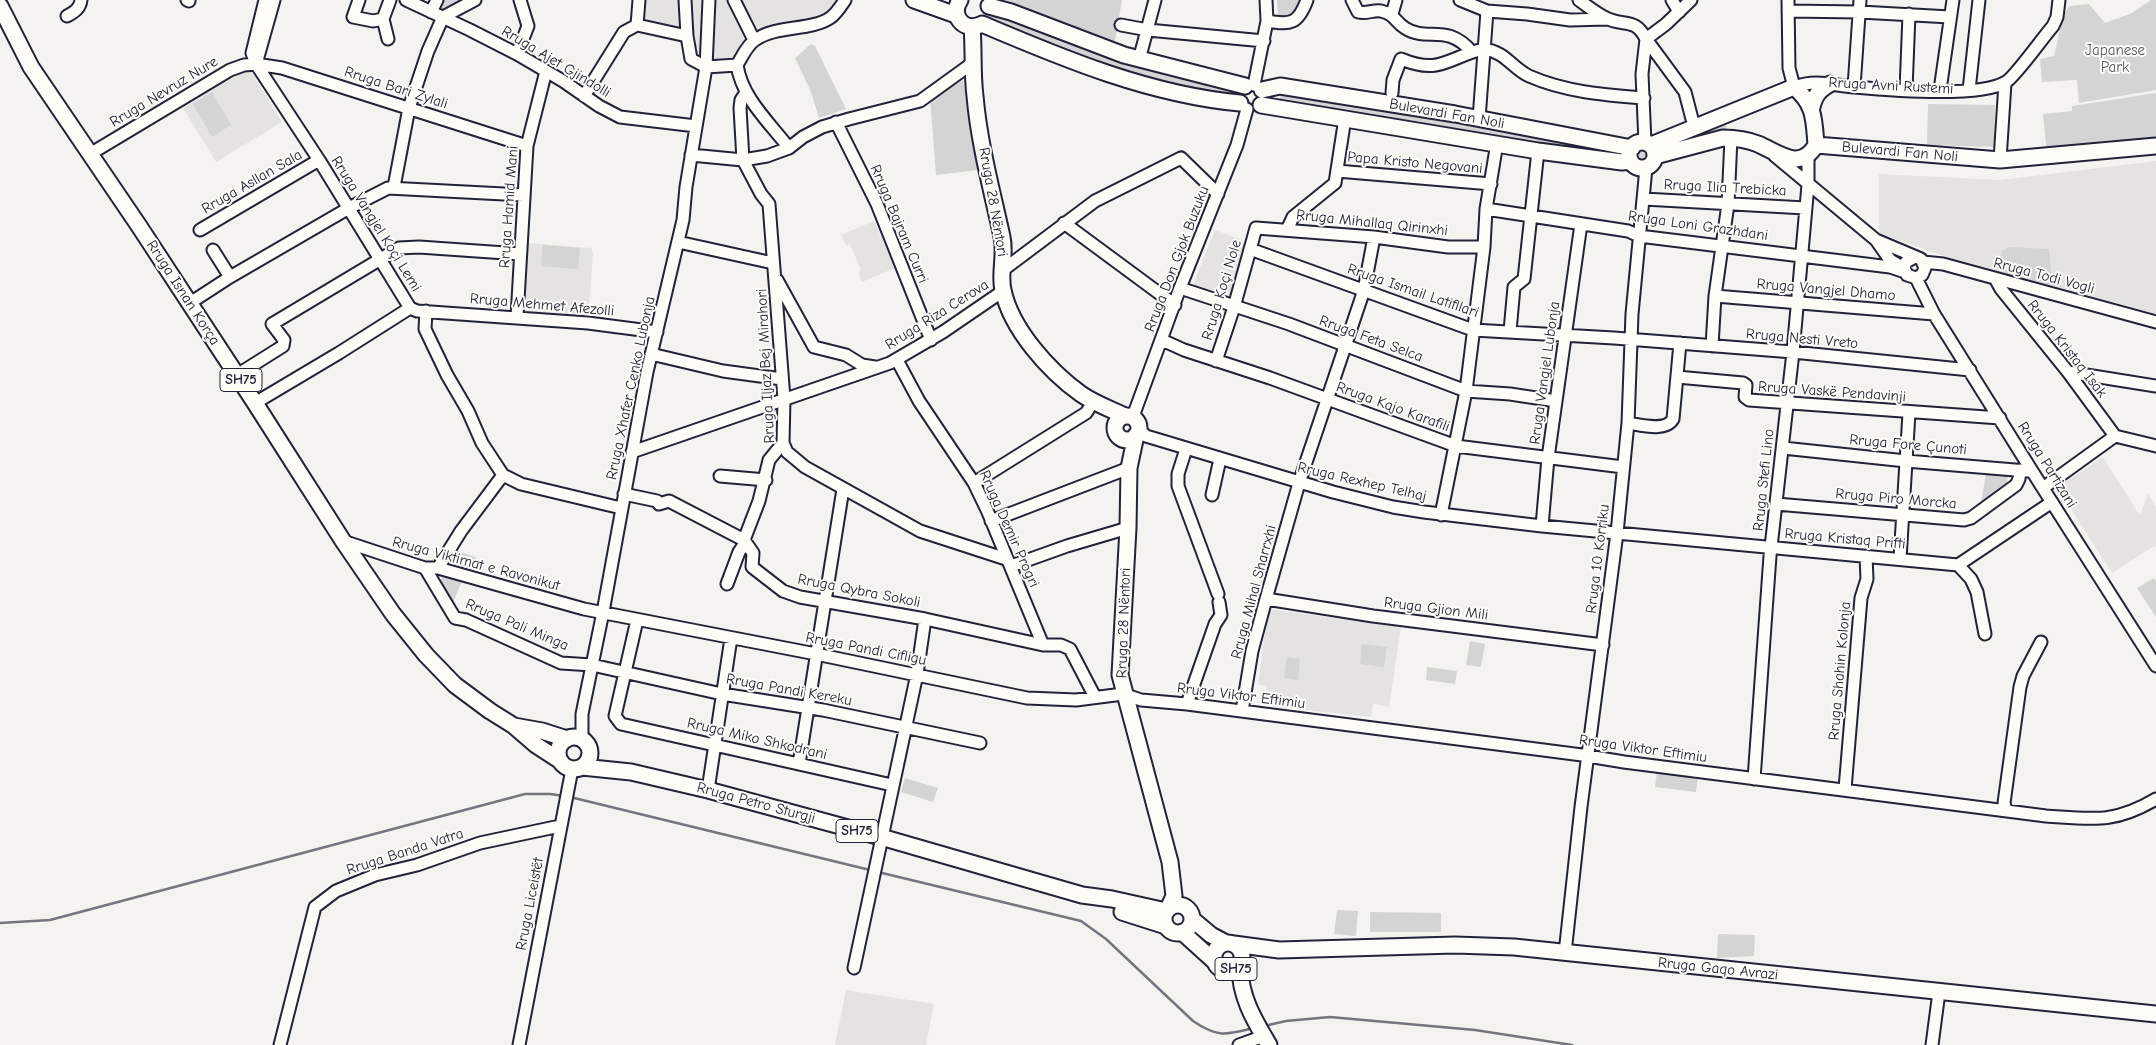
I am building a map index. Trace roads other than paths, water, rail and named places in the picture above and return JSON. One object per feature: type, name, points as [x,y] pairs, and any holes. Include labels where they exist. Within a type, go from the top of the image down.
[{"type":"main road","points":[[914,0],[956,15],[956,8],[960,0]]},
{"type":"main road","points":[[977,26],[988,16],[987,3]]},
{"type":"main road","name":"Bulevardi Fan Noli","points":[[987,3],[1139,60],[1252,96],[1345,118],[1538,151],[1622,162],[1643,150]]},
{"type":"main road","name":"Rruga Isnan Korça","points":[[0,6],[31,67],[190,303],[343,541],[393,614],[426,655],[470,697],[514,726],[536,745],[559,760]]},
{"type":"main road","name":"Bulevardi Fan Noli","points":[[956,15],[962,24],[977,26],[1117,77],[1210,99],[1252,96],[1280,86],[1479,119],[1643,150],[1731,138],[1758,144],[1768,150],[1796,160],[1812,150],[2000,160],[2156,146]]},
{"type":"main road","name":"Rruga 28 Nëntori","points":[[977,26],[974,62],[978,119],[1002,240],[1003,270],[1001,281],[1003,291],[1012,314],[1048,366],[1063,380],[1133,425],[1129,468],[1128,528],[1120,675],[1123,694],[1170,862],[1174,896],[1167,915]]},
{"type":"main road","points":[[1812,107],[1820,90],[1830,84]]},
{"type":"main road","name":"Rruga Avni Rustemi","points":[[1643,150],[1794,87],[1812,107],[1812,150]]},
{"type":"main road","name":"Bulevardi Fan Noli","points":[[1643,150],[1634,166],[1646,168]]},
{"type":"main road","name":"Rruga 28 Nëntori","points":[[1094,401],[1117,433],[1129,468]]},
{"type":"main road","points":[[1116,424],[1133,425],[1132,439],[1125,440],[1117,433],[1116,424]]},
{"type":"main road","name":"Rruga Isnan Korça","points":[[514,726],[542,731],[577,742]]},
{"type":"main road","points":[[577,742],[588,760],[574,771],[566,767],[559,760],[559,748],[577,742]]},
{"type":"main road","name":"Rruga Petro Sturgji","points":[[577,742],[631,772]]},
{"type":"main road","name":"Rruga Petro Sturgji","points":[[574,771],[631,772],[708,790],[881,837],[1082,895],[1112,899],[1167,915]]},
{"type":"main road","name":"Rruga 28 Nëntori","points":[[1170,862],[1182,886],[1192,917]]},
{"type":"main road","name":"SH75","points":[[1249,1009],[1240,974],[1241,953],[1230,944],[1211,934],[1182,905],[1173,906],[1167,915],[1173,932],[1182,932],[1218,966],[1249,1009],[1265,1038]]},
{"type":"main road","points":[[1182,932],[1189,927],[1192,917]]},
{"type":"main road","name":"Rruga Gaqo Avrazi","points":[[1230,944],[1279,950],[1455,945],[1497,946],[2156,1014]]},
{"type":"main road","name":"SH75","points":[[1218,966],[1216,950],[1230,944]]},
{"type":"main road","name":"Rruga Gaqo Avrazi","points":[[1241,963],[1279,950]]},
{"type":"main road","name":"SH75","points":[[1218,966],[1234,970],[1241,963]]},
{"type":"street","points":[[67,16],[75,12],[80,5],[80,0]]},
{"type":"street","points":[[256,64],[252,53],[265,0]]},
{"type":"street","points":[[256,64],[274,0]]},
{"type":"street","points":[[359,0],[353,16],[373,21],[383,19]]},
{"type":"street","points":[[388,39],[383,19],[390,0]]},
{"type":"street","name":"Rruga Ajet Gjindolli","points":[[406,0],[517,54],[620,117],[696,126]]},
{"type":"street","points":[[431,12],[437,0]]},
{"type":"street","points":[[394,187],[409,108],[428,51],[443,17],[475,0]]},
{"type":"street","points":[[517,54],[528,26],[520,0]]},
{"type":"street","points":[[637,25],[639,0]]},
{"type":"street","points":[[685,0],[687,36],[691,59],[706,67],[737,65]]},
{"type":"street","name":"Rruga Xhafer Cenko Lubonja","points":[[577,742],[651,354],[683,220],[691,155],[706,67],[708,0]]},
{"type":"street","points":[[734,0],[754,40]]},
{"type":"street","points":[[789,148],[746,94],[739,79],[737,65],[754,40],[766,34],[798,26],[814,25],[831,17],[845,0]]},
{"type":"street","points":[[1139,60],[1155,0]]},
{"type":"street","name":"Rruga Don Gjok Buzuku","points":[[1133,425],[1135,410],[1180,288],[1237,145],[1252,96],[1264,41],[1267,21],[1266,0]]},
{"type":"street","points":[[1267,21],[1283,24],[1294,22],[1301,15],[1307,0]]},
{"type":"street","points":[[1352,0],[1358,12],[1365,14],[1379,10],[1392,14],[1405,28],[1421,33],[1452,36],[1477,51]]},
{"type":"street","points":[[1392,14],[1396,0]]},
{"type":"street","points":[[1460,0],[1527,14],[1570,20],[1607,19],[1638,26],[1685,92],[1692,118]]},
{"type":"street","points":[[1579,0],[1607,19]]},
{"type":"street","points":[[1672,0],[1679,12]]},
{"type":"street","points":[[1643,150],[1644,98],[1642,74],[1646,39],[1691,0]]},
{"type":"street","points":[[1940,90],[1953,0]]},
{"type":"street","points":[[2000,160],[2005,83],[2052,26],[2057,17],[2059,0]]},
{"type":"street","points":[[1969,90],[1976,1]]},
{"type":"street","points":[[1794,87],[1789,68],[1788,5],[1860,6],[1910,14],[1950,17]]},
{"type":"street","points":[[1854,87],[1860,6]]},
{"type":"street","points":[[1479,119],[1477,51],[1489,7]]},
{"type":"street","points":[[1906,90],[1910,14]]},
{"type":"street","points":[[584,96],[624,32],[637,25],[687,36]]},
{"type":"street","points":[[1121,25],[1148,30],[1264,41]]},
{"type":"street","points":[[1392,93],[1393,80],[1401,59],[1419,66],[1433,67],[1477,51],[1491,50],[1513,62],[1527,76],[1545,82],[1591,94],[1644,98]]},
{"type":"street","points":[[691,155],[742,160],[767,156],[789,148],[803,137],[836,122],[920,101],[974,62]]},
{"type":"street","name":"Rruga Bari Zylali","points":[[256,64],[282,68],[526,146]]},
{"type":"street","name":"Rruga Nevruz Nure","points":[[90,154],[230,70],[244,65],[256,64]]},
{"type":"street","name":"Rruga Vangjel Koçi Lemi","points":[[256,64],[319,160],[410,308],[426,312],[425,329],[447,375],[468,411],[482,443],[502,476]]},
{"type":"street","name":"Rruga Hamid Mani","points":[[517,317],[526,146],[546,71]]},
{"type":"street","name":"Rruga Avni Rustemi","points":[[1794,87],[1817,82],[1854,87],[1906,90],[1969,90],[1989,88],[2005,83]]},
{"type":"street","points":[[742,160],[740,108],[741,100],[746,94]]},
{"type":"street","points":[[1287,230],[1293,217],[1332,186],[1337,171],[1345,118]]},
{"type":"street","name":"Rruga Bajram Curri","points":[[836,122],[877,204],[931,340]]},
{"type":"street","points":[[1712,346],[1716,296],[1728,204],[1731,138]]},
{"type":"street","points":[[1441,515],[1466,391],[1472,330],[1484,247],[1486,209],[1497,143]]},
{"type":"street","points":[[1768,150],[1876,240],[1890,260],[1905,270],[1910,277],[1916,278],[1924,272],[1919,259],[1876,240]]},
{"type":"street","points":[[1808,184],[1812,150]]},
{"type":"street","points":[[1510,331],[1514,287],[1524,279],[1538,151]]},
{"type":"street","points":[[1003,270],[1095,201],[1181,158],[1218,194]]},
{"type":"street","name":"Rruga Asllan Sala","points":[[200,230],[319,160]]},
{"type":"street","name":"Rruga Iljaz Bej Mirahori","points":[[742,160],[769,204],[784,399],[783,444],[791,457],[843,489],[920,531],[1009,563]]},
{"type":"street","name":"Rruga 10 Korriku","points":[[1565,953],[1617,533],[1628,423],[1631,339],[1646,168]]},
{"type":"street","name":"Papa Kristo Negovani","points":[[1337,171],[1491,184]]},
{"type":"street","name":"Rruga Stefi Lino","points":[[1754,779],[1771,547],[1783,448],[1808,184]]},
{"type":"street","points":[[190,303],[230,277],[349,208],[388,188],[523,195]]},
{"type":"street","name":"Rruga Ilia Trebicka","points":[[1644,199],[1805,208]]},
{"type":"street","name":"Rruga Loni Grazhdani","points":[[1486,209],[1628,231],[1639,236],[1905,270]]},
{"type":"street","points":[[1064,224],[1175,304]]},
{"type":"street","name":"Rruga Vangjel Lubonja","points":[[1542,526],[1548,458],[1581,224]]},
{"type":"street","name":"Rruga Mihallaq Qirinxhi","points":[[1256,228],[1374,237],[1448,247],[1484,247]]},
{"type":"street","name":"Rruga Koçi Nole","points":[[1216,361],[1234,307],[1256,228]]},
{"type":"street","name":"Rruga Mihal Sharrxhi","points":[[1242,711],[1252,650],[1266,599],[1299,483],[1364,290],[1374,237]]},
{"type":"street","points":[[678,242],[773,263]]},
{"type":"street","points":[[237,375],[283,346],[284,340],[272,324],[380,259],[406,247],[520,254]]},
{"type":"street","name":"Rruga Ismail Latifllari","points":[[1250,249],[1472,330],[1631,339]]},
{"type":"street","points":[[213,250],[230,277]]},
{"type":"street","points":[[1905,270],[1906,262],[1919,259]]},
{"type":"street","name":"Rruga Todi Vogli","points":[[1919,259],[2156,322]]},
{"type":"street","points":[[776,278],[786,293],[814,347],[846,355],[862,365],[878,368]]},
{"type":"street","name":"Rruga Partizani","points":[[1916,278],[1934,314],[2000,418],[2026,470],[2043,488],[2156,666]]},
{"type":"street","name":"Rruga Kristaq Isak","points":[[1996,280],[2115,436]]},
{"type":"street","name":"Rruga Feta Selca","points":[[1180,288],[1289,324],[1466,391],[1556,400]]},
{"type":"street","name":"Rruga Riza Cerova","points":[[632,452],[897,360],[931,340],[1003,291]]},
{"type":"street","name":"Rruga Vangjel Dhamo","points":[[1716,296],[1934,314]]},
{"type":"street","points":[[255,403],[339,354],[410,308]]},
{"type":"street","name":"Rruga Mehmet Afezolli","points":[[426,312],[588,323],[656,332]]},
{"type":"street","name":"Rruga Nesti Vreto","points":[[1631,339],[1792,352],[1970,370]]},
{"type":"street","name":"Rruga Kajo Karafili","points":[[1162,340],[1456,446],[1623,467]]},
{"type":"street","points":[[1628,423],[1666,426],[1671,423],[1680,343]]},
{"type":"street","points":[[651,354],[723,371],[782,379]]},
{"type":"street","name":"Rruga Demir Progri","points":[[897,360],[919,401],[974,483],[1043,645]]},
{"type":"street","points":[[2068,372],[2156,386]]},
{"type":"street","name":"Rruga Vaskë Pendavinji","points":[[1677,377],[1743,383],[1746,385],[1746,399],[1909,413],[2000,418]]},
{"type":"street","points":[[974,483],[1086,413],[1094,401]]},
{"type":"street","points":[[1900,559],[1909,413]]},
{"type":"street","name":"Rruga Rexhep Telhaj","points":[[1133,425],[1146,436],[1186,449],[1299,483],[1393,507],[1441,515],[1617,533]]},
{"type":"street","points":[[2043,488],[2115,436],[2156,446]]},
{"type":"street","points":[[727,584],[745,541],[766,480],[769,460],[783,444]]},
{"type":"street","name":"Rruga Fore Çunoti","points":[[1783,448],[1906,461],[2026,470]]},
{"type":"street","points":[[1186,449],[1178,474],[1178,486],[1218,598],[1220,615],[1215,624],[1187,704]]},
{"type":"street","points":[[1212,495],[1220,459]]},
{"type":"street","points":[[991,521],[1129,468]]},
{"type":"street","name":"Rruga Piro Morcka","points":[[1776,504],[1964,520],[1972,518],[2016,485],[2026,470]]},
{"type":"street","points":[[438,568],[461,531],[502,476],[521,484],[621,508]]},
{"type":"street","points":[[720,476],[766,480]]},
{"type":"street","points":[[799,764],[843,489]]},
{"type":"street","points":[[624,494],[657,501],[659,504],[669,501],[745,541]]},
{"type":"street","points":[[1985,634],[1977,592],[1971,578],[1958,565],[2052,502]]},
{"type":"street","points":[[1009,563],[1128,528]]},
{"type":"street","name":"Rruga Kristaq Prifti","points":[[1617,533],[1958,565]]},
{"type":"street","name":"Rruga Viktimat e Ravonikut","points":[[343,541],[425,568],[438,568],[568,605],[603,612]]},
{"type":"street","name":"Rruga Qybra Sokoli","points":[[745,541],[753,552],[752,567],[783,591],[824,602],[925,619],[1043,645]]},
{"type":"street","name":"Rruga Shahin Kolonja","points":[[1845,789],[1861,598],[1867,578],[1866,556]]},
{"type":"street","name":"Rruga Pali Minga","points":[[425,568],[455,618],[466,620],[561,663],[592,665]]},
{"type":"street","name":"Rruga Gjion Mili","points":[[1266,599],[1373,616],[1603,645]]},
{"type":"street","name":"Rruga Pandi Cifligu","points":[[603,612],[917,674],[1027,698],[1076,700],[1123,694]]},
{"type":"street","points":[[854,968],[876,858],[917,674],[925,619]]},
{"type":"street","points":[[625,672],[637,620]]},
{"type":"street","points":[[708,790],[731,638]]},
{"type":"street","points":[[2006,810],[2004,803],[2020,687],[2023,676],[2041,642]]},
{"type":"street","points":[[1043,645],[1061,645],[1070,649],[1096,697]]},
{"type":"street","name":"Rruga Pandi Kereku","points":[[592,665],[722,694],[807,707],[980,743]]},
{"type":"street","name":"Rruga Miko Shkodrani","points":[[625,672],[615,716],[616,720],[621,724],[892,785]]},
{"type":"street","name":"Rruga Viktor Eftimiu","points":[[1123,694],[1141,700],[1242,711],[2046,816],[2120,817],[2136,811],[2156,799]]},
{"type":"street","name":"Rruga Liceistët","points":[[519,1045],[560,826],[574,771]]},
{"type":"street","name":"Rruga Banda Vatra","points":[[280,1045],[315,907],[336,890],[375,875],[418,865],[480,843],[560,826]]},
{"type":"street","points":[[1932,1045],[1939,992]]},
{"type":"street","points":[[1239,1045],[1265,1038]]},
{"type":"waterway","points":[[0,923],[50,920],[525,794],[564,796]]},
{"type":"waterway","points":[[570,797],[870,870]]},
{"type":"waterway","points":[[878,872],[1081,921],[1106,939],[1193,1021],[1209,1030],[1222,1034],[1254,1028]]},
{"type":"waterway","points":[[1264,1026],[1286,1021],[1330,1017],[1475,1030],[1572,1045]]},
{"type":"park label","name":"Japanese Park","points":[[2115,60]]}]
